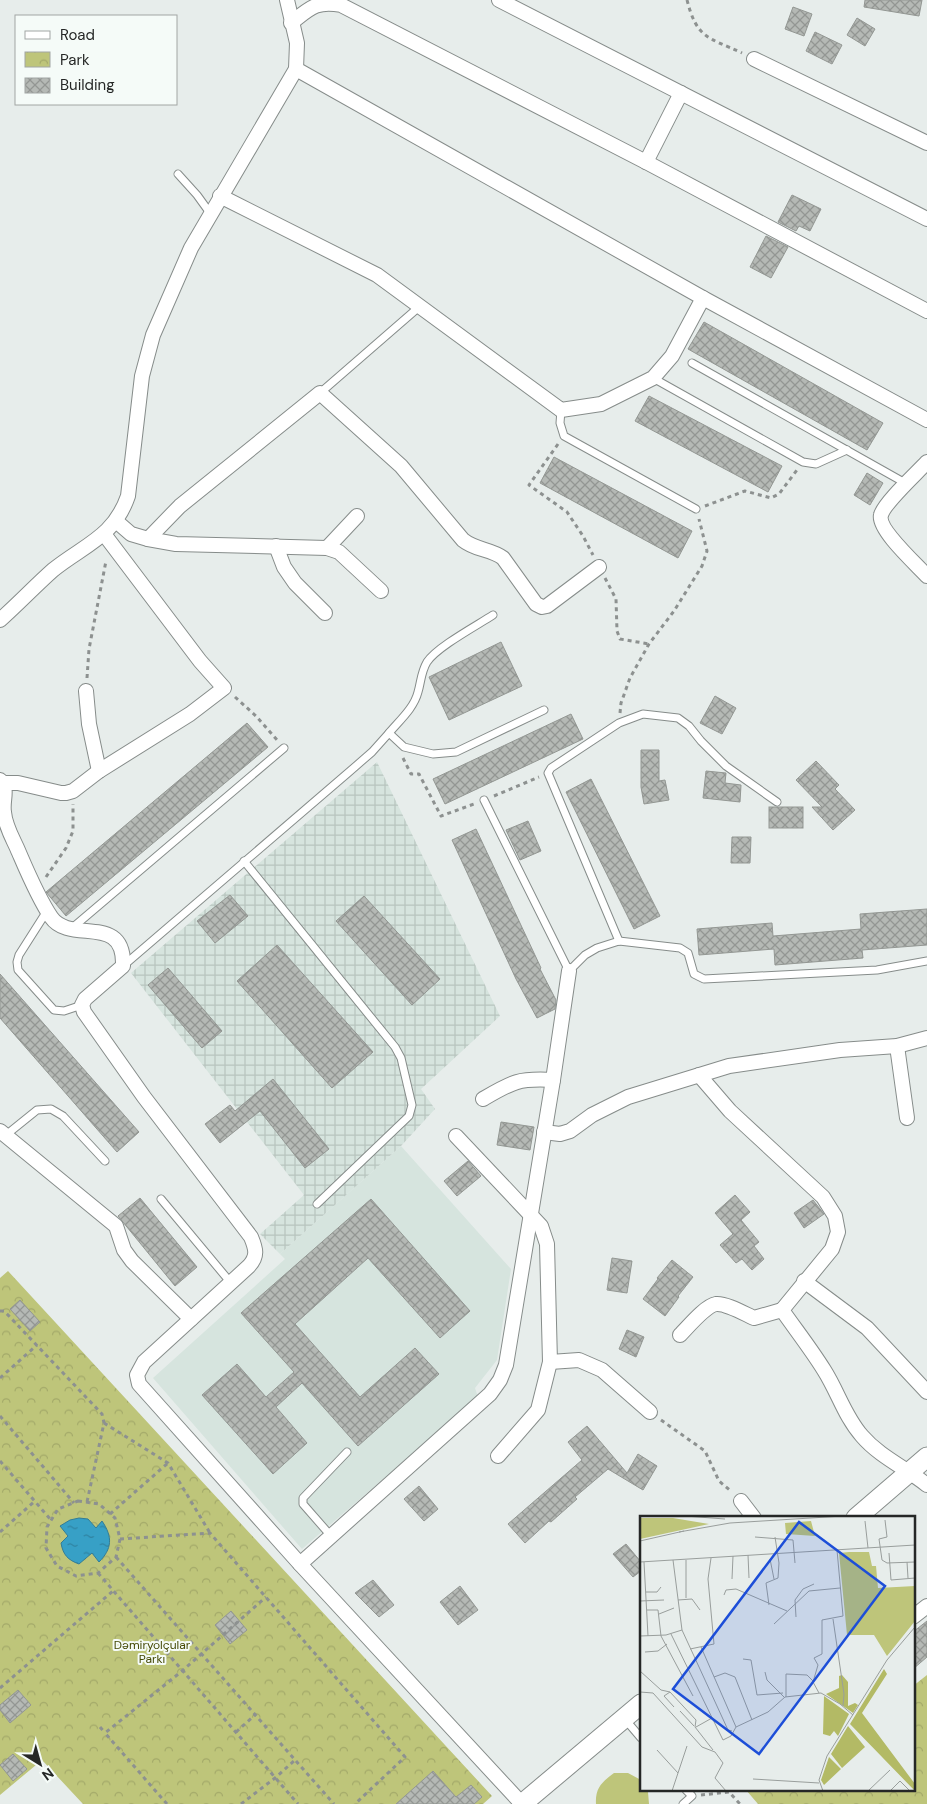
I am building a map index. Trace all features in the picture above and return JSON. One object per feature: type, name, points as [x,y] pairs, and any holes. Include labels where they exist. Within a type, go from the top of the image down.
[{"type":"street","points":[[0,620],[54,570],[104,534],[116,521],[128,496],[142,376],[153,335],[191,248],[296,69],[296,43],[286,0]]},
{"type":"street","points":[[506,1],[927,219]]},
{"type":"street","points":[[291,23],[312,6],[328,2],[340,5],[646,162],[927,311]]},
{"type":"street","points":[[754,59],[927,143]]},
{"type":"street","points":[[296,69],[703,298],[927,420]]},
{"type":"street","points":[[646,162],[681,93]]},
{"type":"street","points":[[220,196],[376,275],[561,410],[601,404],[653,378],[672,356],[703,298]]},
{"type":"street","points":[[148,539],[180,506],[320,393],[401,466],[463,540],[470,545],[498,554],[503,558],[536,604],[542,607],[547,606],[599,567]]},
{"type":"street","points":[[927,462],[887,505],[881,515],[881,524],[893,540],[927,576]]},
{"type":"street","points":[[327,548],[357,516]]},
{"type":"street","points":[[116,521],[131,534],[176,544],[327,548],[339,552],[381,591]]},
{"type":"street","points":[[1,781],[66,793],[73,791],[99,771],[190,714],[224,688],[200,661],[104,534]]},
{"type":"street","points":[[276,546],[284,567],[295,583],[325,613]]},
{"type":"street","points":[[86,691],[89,724],[99,771]]},
{"type":"street","points":[[1,781],[6,791],[3,806],[7,824],[46,911],[62,927],[104,933],[116,940],[121,946],[124,955],[123,966],[91,993],[82,1005],[84,1012],[144,1096],[251,1237],[255,1247],[256,1254],[254,1260],[144,1362],[137,1375],[139,1384],[300,1564],[522,1804],[640,1705]]},
{"type":"street","points":[[300,1564],[490,1394],[500,1380],[506,1365],[569,971]]},
{"type":"street","points":[[544,1132],[560,1134],[570,1131],[592,1115],[628,1097],[729,1066],[840,1050],[897,1046],[927,1038]]},
{"type":"street","points":[[897,1046],[908,1118]]},
{"type":"street","points":[[680,1335],[705,1310],[716,1304],[728,1306],[754,1318],[782,1310],[804,1281],[832,1250],[838,1232],[834,1216],[823,1197],[730,1111],[699,1074]]},
{"type":"street","points":[[482,1099],[509,1083],[529,1079],[553,1080]]},
{"type":"street","points":[[3,1133],[116,1226],[124,1250],[132,1261],[191,1319]]},
{"type":"street","points":[[456,1136],[540,1226],[547,1244],[550,1362],[538,1410],[498,1456]]},
{"type":"street","points":[[804,1281],[867,1328],[927,1392]]},
{"type":"street","points":[[782,1310],[824,1370],[848,1417],[863,1437],[885,1458],[910,1472],[927,1485]]},
{"type":"street","points":[[550,1362],[579,1360],[602,1370],[650,1412]]},
{"type":"street","points":[[858,1516],[927,1457]]},
{"type":"street","points":[[741,1501],[752,1516]]},
{"type":"street","points":[[914,1616],[927,1606]]},
{"type":"lane","points":[[178,174],[197,194],[210,214]]},
{"type":"lane","points":[[320,393],[419,307]]},
{"type":"lane","points":[[692,363],[907,484]]},
{"type":"lane","points":[[653,378],[803,462],[816,464],[847,450]]},
{"type":"lane","points":[[561,410],[560,423],[564,436],[696,509]]},
{"type":"lane","points":[[123,966],[372,752],[414,704],[420,679],[427,663],[437,652],[493,615]]},
{"type":"lane","points":[[389,732],[404,747],[433,754],[456,752],[544,710]]},
{"type":"lane","points":[[619,940],[548,773],[551,768],[619,723],[643,714],[678,718],[689,726],[700,741],[726,766],[776,802]]},
{"type":"lane","points":[[71,929],[284,748]]},
{"type":"lane","points":[[484,800],[569,971],[585,955],[597,948],[619,940],[680,948],[688,953],[694,974],[704,979],[877,970],[927,961]]},
{"type":"lane","points":[[244,861],[395,1047],[401,1058],[412,1105],[409,1116],[317,1204]]},
{"type":"lane","points":[[46,911],[19,955],[17,962],[18,970],[54,1010],[64,1011],[82,1005]]},
{"type":"lane","points":[[3,1133],[37,1110],[51,1109],[63,1116],[104,1162]]},
{"type":"lane","points":[[161,1199],[231,1282]]},
{"type":"lane","points":[[331,1536],[303,1504],[304,1498],[347,1452]]},
{"type":"lane","points":[[624,1718],[640,1737]]},
{"type":"lane","points":[[683,1804],[692,1796],[688,1792]]},
{"type":"path","points":[[687,0],[698,30],[705,36],[754,59]]},
{"type":"path","points":[[564,436],[529,485],[567,512],[583,536],[616,599],[620,639],[649,644]]},
{"type":"path","points":[[619,723],[621,703],[630,678],[649,644],[674,611],[702,566],[707,551],[696,509],[745,492],[771,498],[779,494],[803,462]]},
{"type":"path","points":[[86,691],[89,649],[106,563],[104,534]]},
{"type":"path","points":[[244,704],[284,748]]},
{"type":"path","points":[[404,747],[402,755],[411,774],[419,774],[426,791]]},
{"type":"path","points":[[36,890],[57,863],[73,831],[73,791]]},
{"type":"path","points":[[0,1311],[8,1315],[102,1414],[104,1422],[87,1502]]},
{"type":"path","points":[[0,1378],[37,1345]]},
{"type":"path","points":[[650,1412],[705,1451],[719,1481]]},
{"type":"path","points":[[0,1416],[74,1503]]},
{"type":"path","points":[[104,1422],[168,1463],[210,1533],[405,1757],[355,1804]]},
{"type":"path","points":[[0,1461],[51,1520]]},
{"type":"path","points":[[110,1514],[168,1463]]},
{"type":"path","points":[[0,1532],[35,1501]]},
{"type":"path","points":[[78,1501],[87,1502],[99,1504],[115,1518],[120,1539],[116,1557],[98,1573],[76,1576],[57,1566],[46,1548],[46,1527],[58,1509],[78,1501]]},
{"type":"path","points":[[120,1539],[210,1533]]},
{"type":"path","points":[[116,1557],[334,1804]]},
{"type":"path","points":[[98,1573],[298,1804]]},
{"type":"path","points":[[0,1688],[113,1591]]},
{"type":"path","points":[[106,1733],[202,1654],[266,1597]]},
{"type":"path","points":[[236,1732],[255,1715]]},
{"type":"path","points":[[100,1726],[167,1804]]},
{"type":"path","points":[[241,1804],[295,1760]]},
{"type":"path","points":[[692,1796],[729,1792],[740,1804]]},
{"type":"shaded area","points":[[377,762],[500,1016],[421,1089],[435,1109],[401,1146],[280,1254],[260,1234],[304,1195],[131,973]]},
{"type":"shaded area","points":[[401,1146],[511,1269],[497,1360],[475,1388],[478,1397],[302,1549],[153,1378],[285,1259],[280,1254]]},
{"type":"green space","name":"Dəmiryolçular Parkı","points":[[8,1271],[492,1796],[483,1804],[83,1804],[42,1760],[0,1795],[0,1278]]},
{"type":"green space","points":[[927,1675],[927,1804],[758,1804],[748,1792],[914,1792],[914,1685]]},
{"type":"green space","points":[[614,1773],[628,1773],[640,1779],[640,1792],[648,1792],[649,1804],[596,1804],[598,1790],[606,1779]]},
{"type":"water","points":[[88,1519],[96,1528],[102,1521],[106,1527],[110,1543],[109,1548],[99,1562],[92,1553],[79,1564],[69,1559],[63,1551],[61,1543],[68,1536],[60,1526],[70,1520]]},
{"type":"building","points":[[865,0],[922,0],[919,16],[864,7]]},
{"type":"building","points":[[793,7],[812,14],[804,36],[785,29]]},
{"type":"building","points":[[857,18],[875,29],[865,46],[847,35]]},
{"type":"building","points":[[815,32],[842,45],[832,64],[806,51]]},
{"type":"building","points":[[792,195],[821,209],[810,231],[799,226],[796,231],[778,222]]},
{"type":"building","points":[[766,236],[788,247],[771,278],[750,267]]},
{"type":"building","points":[[704,322],[883,423],[867,450],[688,349]]},
{"type":"building","points":[[649,396],[782,466],[768,492],[635,421]]},
{"type":"building","points":[[554,457],[692,531],[678,558],[540,483]]},
{"type":"building","points":[[867,473],[883,483],[870,505],[854,495]]},
{"type":"building","points":[[501,642],[522,686],[449,720],[429,677]]},
{"type":"building","points":[[715,696],[736,708],[722,734],[700,723]]},
{"type":"building","points":[[571,714],[583,739],[445,804],[433,779]]},
{"type":"building","points":[[247,723],[268,747],[66,916],[46,892]]},
{"type":"building","points":[[641,750],[659,750],[659,781],[665,780],[669,800],[644,804],[641,787]]},
{"type":"building","points":[[816,761],[839,785],[835,789],[855,810],[833,830],[812,807],[822,807],[796,780]]},
{"type":"building","points":[[706,771],[726,773],[725,783],[741,785],[740,802],[703,798]]},
{"type":"building","points":[[591,779],[660,916],[634,929],[566,792]]},
{"type":"building","points":[[769,807],[803,807],[803,828],[769,828]]},
{"type":"building","points":[[528,821],[541,851],[520,860],[506,830]]},
{"type":"building","points":[[476,829],[556,1000],[555,1009],[537,1018],[516,979],[452,840]]},
{"type":"building","points":[[732,837],[751,837],[750,863],[731,863]]},
{"type":"building","points":[[230,895],[248,916],[215,943],[197,921]]},
{"type":"building","points":[[364,896],[440,979],[412,1005],[336,921]]},
{"type":"building","points":[[927,909],[927,945],[862,950],[863,958],[775,965],[774,949],[699,955],[697,929],[772,923],[773,936],[861,929],[860,914]]},
{"type":"building","points":[[277,945],[373,1052],[332,1088],[237,981]]},
{"type":"building","points":[[168,968],[222,1031],[202,1048],[148,985]]},
{"type":"building","points":[[0,974],[139,1132],[117,1152],[0,1018]]},
{"type":"building","points":[[273,1079],[329,1149],[305,1168],[260,1111],[220,1143],[205,1124],[230,1105],[235,1111]]},
{"type":"building","points":[[501,1122],[534,1127],[530,1150],[497,1145]]},
{"type":"building","points":[[468,1161],[481,1176],[457,1196],[444,1181]]},
{"type":"building","points":[[735,1195],[750,1212],[741,1220],[759,1242],[754,1246],[764,1259],[752,1270],[742,1259],[736,1263],[720,1245],[733,1234],[715,1213]]},
{"type":"building","points":[[140,1198],[197,1267],[175,1286],[118,1216]]},
{"type":"building","points":[[371,1199],[470,1311],[440,1338],[368,1258],[295,1324],[360,1397],[415,1348],[439,1374],[358,1446],[302,1383],[276,1407],[307,1443],[273,1474],[202,1395],[237,1364],[266,1397],[294,1372],[241,1313]]},
{"type":"building","points":[[813,1200],[824,1214],[804,1228],[794,1213]]},
{"type":"building","points":[[612,1258],[632,1261],[627,1293],[607,1290]]},
{"type":"building","points":[[672,1260],[693,1277],[665,1316],[643,1299]]},
{"type":"building","points":[[20,1300],[40,1322],[30,1331],[10,1309]]},
{"type":"building","points":[[627,1330],[644,1337],[636,1357],[619,1349]]},
{"type":"building","points":[[587,1426],[627,1473],[638,1454],[657,1466],[643,1490],[608,1469],[575,1497],[577,1499],[525,1543],[508,1524],[582,1460],[568,1442]]},
{"type":"building","points":[[419,1486],[438,1509],[424,1521],[404,1499]]},
{"type":"building","points":[[626,1544],[640,1561],[640,1572],[633,1577],[613,1554]]},
{"type":"building","points":[[373,1580],[394,1605],[379,1617],[355,1593]]},
{"type":"building","points":[[460,1586],[478,1610],[458,1625],[440,1602]]},
{"type":"building","points":[[231,1611],[247,1630],[230,1644],[215,1625]]},
{"type":"building","points":[[927,1621],[927,1657],[914,1668],[914,1631]]},
{"type":"building","points":[[18,1690],[31,1705],[10,1723],[0,1710],[0,1705]]},
{"type":"building","points":[[13,1754],[27,1769],[13,1781],[0,1765]]},
{"type":"building","points":[[433,1771],[456,1797],[471,1785],[482,1797],[474,1804],[396,1804]]}]
